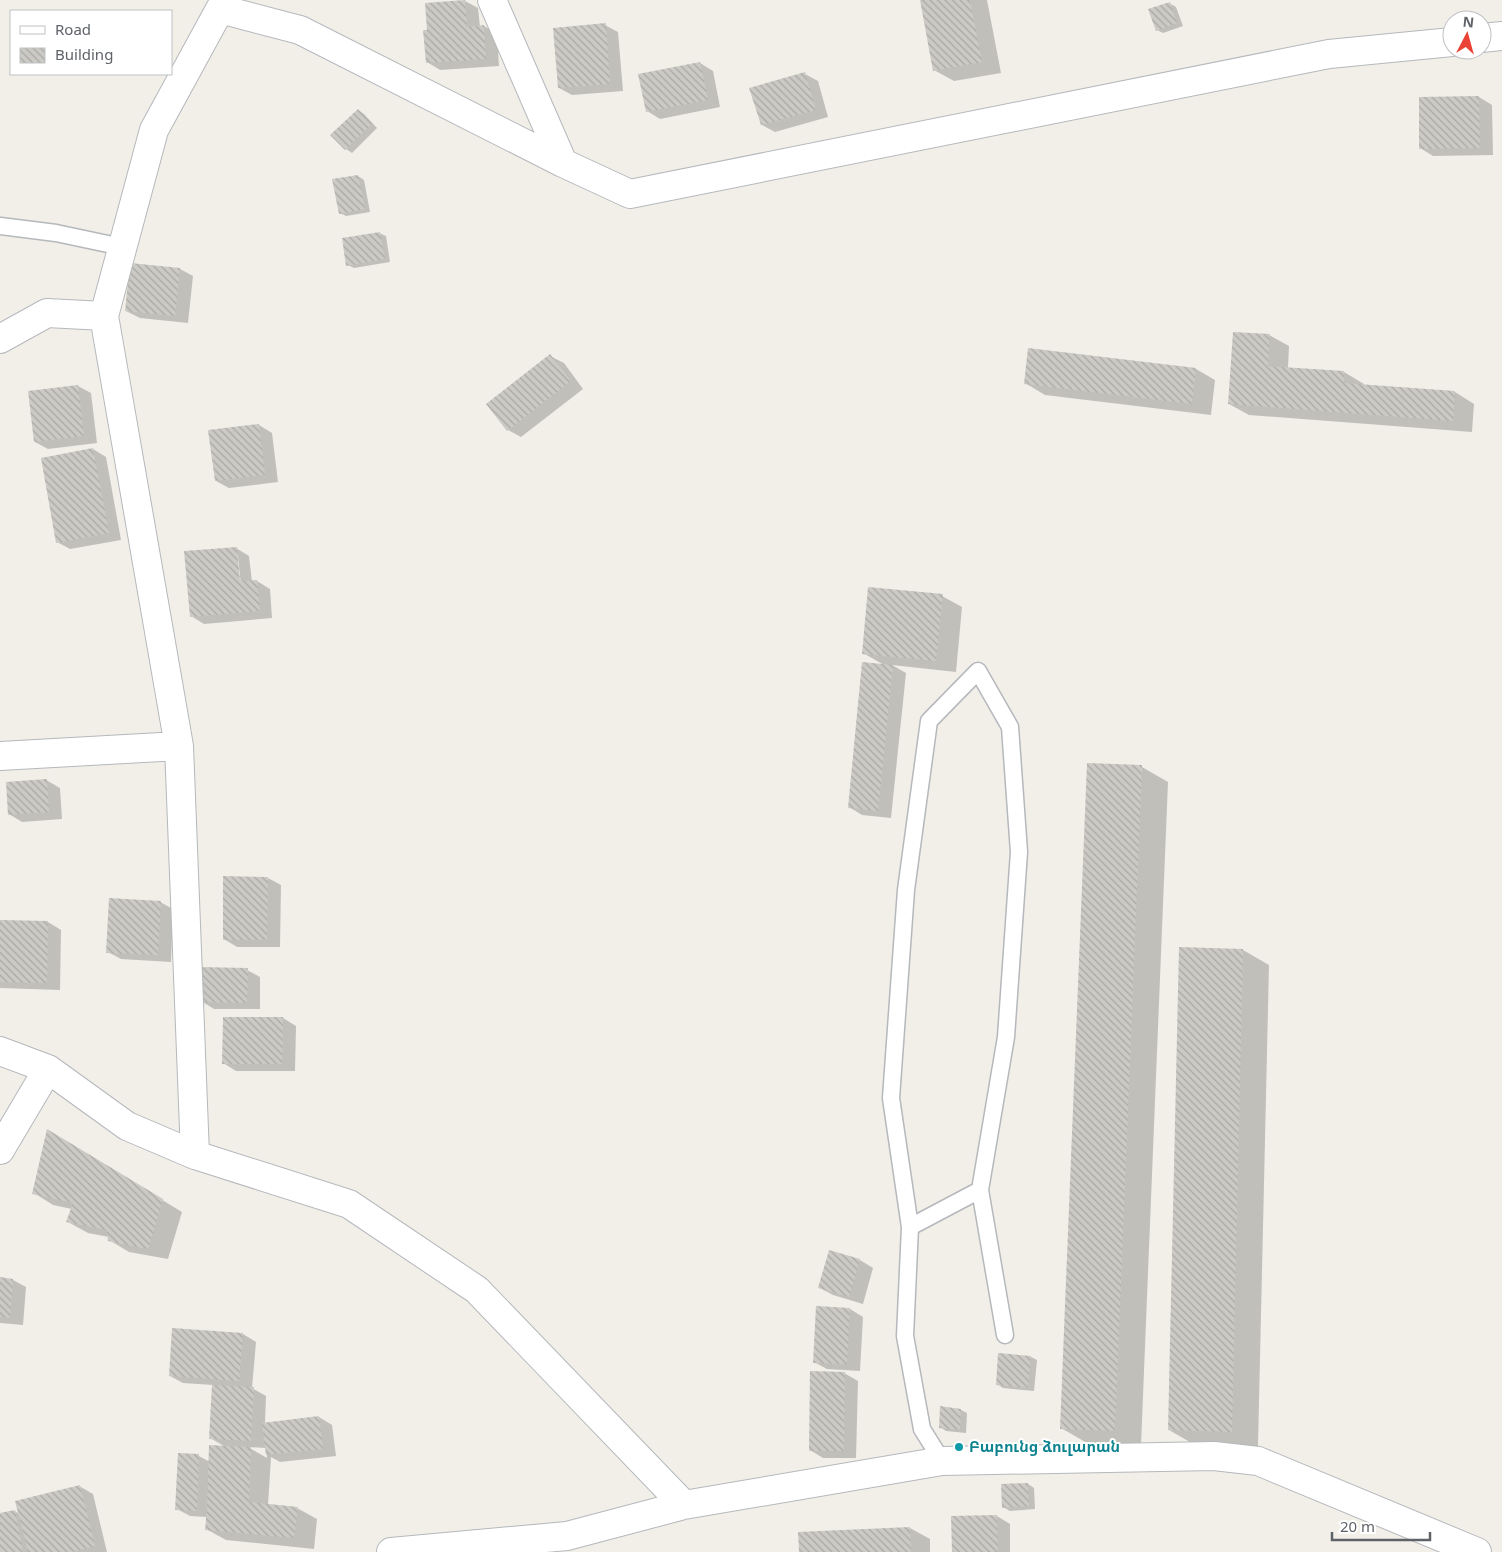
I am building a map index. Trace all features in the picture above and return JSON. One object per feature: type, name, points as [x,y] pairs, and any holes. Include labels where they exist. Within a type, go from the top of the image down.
[{"type":"street","points":[[492,0],[563,163]]},
{"type":"street","points":[[196,1155],[178,746],[104,316],[154,130],[220,5],[300,30],[563,163],[630,194],[1329,54],[1442,43]]},
{"type":"street","points":[[0,339],[47,313],[104,316]]},
{"type":"street","points":[[0,756],[178,746]]},
{"type":"street","points":[[0,1051],[48,1069],[126,1126],[196,1155],[350,1204],[477,1290],[684,1505]]},
{"type":"street","points":[[0,1150],[48,1069]]},
{"type":"street","points":[[391,1552],[567,1536],[684,1505],[942,1461],[1214,1456],[1258,1461],[1477,1552]]},
{"type":"lane","points":[[0,226],[56,233],[122,247]]},
{"type":"lane","points":[[942,1461],[922,1429],[905,1336],[910,1227],[891,1098],[906,890],[929,721],[978,672],[1010,727],[1018,852],[1006,1037],[980,1190],[1005,1335]]},
{"type":"lane","points":[[910,1227],[980,1190]]},
{"type":"building","points":[[465,0],[467,27],[484,25],[486,59],[426,63],[423,30],[427,30],[425,3]]},
{"type":"building","points":[[920,0],[970,0],[982,62],[933,71]]},
{"type":"building","points":[[1170,2],[1177,23],[1156,31],[1148,9]]},
{"type":"building","points":[[606,23],[610,84],[558,88],[553,28]]},
{"type":"building","points":[[700,62],[708,100],[646,112],[638,74]]},
{"type":"building","points":[[805,72],[816,110],[761,125],[749,88]]},
{"type":"building","points":[[1479,96],[1480,148],[1419,149],[1419,97]]},
{"type":"building","points":[[358,109],[372,124],[345,150],[330,135]]},
{"type":"building","points":[[358,175],[365,209],[339,214],[332,179]]},
{"type":"building","points":[[380,232],[385,259],[346,266],[342,238]]},
{"type":"building","points":[[130,263],[180,268],[175,316],[125,311]]},
{"type":"building","points":[[1233,332],[1270,334],[1268,366],[1344,371],[1344,383],[1455,391],[1453,421],[1228,404]]},
{"type":"building","points":[[1028,348],[1196,368],[1192,404],[1024,384]]},
{"type":"building","points":[[550,354],[571,381],[507,431],[486,404]]},
{"type":"building","points":[[78,385],[84,436],[34,442],[28,391]]},
{"type":"building","points":[[259,424],[265,475],[215,481],[208,430]]},
{"type":"building","points":[[93,448],[109,533],[56,543],[41,458]]},
{"type":"building","points":[[237,547],[240,581],[257,580],[260,611],[190,617],[184,551]]},
{"type":"building","points":[[868,587],[943,594],[936,661],[862,654]]},
{"type":"building","points":[[862,662],[893,665],[878,811],[848,808]]},
{"type":"building","points":[[1087,763],[1142,765],[1115,1431],[1060,1429]]},
{"type":"building","points":[[47,779],[49,812],[8,815],[6,782]]},
{"type":"building","points":[[223,876],[268,877],[267,940],[223,940]]},
{"type":"building","points":[[109,898],[161,901],[158,955],[106,953]]},
{"type":"building","points":[[0,920],[48,921],[47,983],[0,982]]},
{"type":"building","points":[[1179,947],[1243,949],[1232,1432],[1168,1430]]},
{"type":"building","points":[[200,967],[248,968],[247,1003],[200,1002]]},
{"type":"building","points":[[223,1017],[283,1017],[282,1064],[222,1064]]},
{"type":"building","points":[[47,1129],[163,1199],[148,1249],[108,1241],[107,1230],[66,1222],[73,1203],[32,1194]]},
{"type":"building","points":[[829,1250],[860,1259],[849,1297],[818,1288]]},
{"type":"building","points":[[0,1277],[13,1279],[10,1318],[0,1317]]},
{"type":"building","points":[[816,1306],[850,1308],[847,1364],[813,1363]]},
{"type":"building","points":[[172,1328],[243,1333],[239,1381],[169,1376]]},
{"type":"building","points":[[998,1353],[1031,1356],[1028,1388],[996,1385]]},
{"type":"building","points":[[810,1371],[845,1372],[844,1451],[809,1451]]},
{"type":"building","points":[[212,1385],[254,1387],[251,1441],[209,1439]]},
{"type":"building","points":[[940,1406],[961,1409],[960,1430],[939,1428]]},
{"type":"building","points":[[319,1416],[323,1449],[266,1455],[262,1423]]},
{"type":"building","points":[[209,1445],[251,1447],[249,1502],[298,1507],[294,1538],[205,1530]]},
{"type":"building","points":[[178,1453],[199,1454],[197,1511],[175,1510]]},
{"type":"building","points":[[1028,1483],[1029,1506],[1002,1508],[1001,1484]]},
{"type":"building","points":[[80,1485],[95,1546],[72,1552],[28,1552],[15,1501]]},
{"type":"building","points":[[15,1510],[23,1552],[0,1552],[0,1513]]},
{"type":"building","points":[[997,1515],[998,1552],[952,1552],[951,1516]]},
{"type":"building","points":[[910,1527],[911,1552],[799,1552],[798,1532]]},
{"type":"place","name":"Բաբունց ձուլարան","points":[[959,1447]]}]
